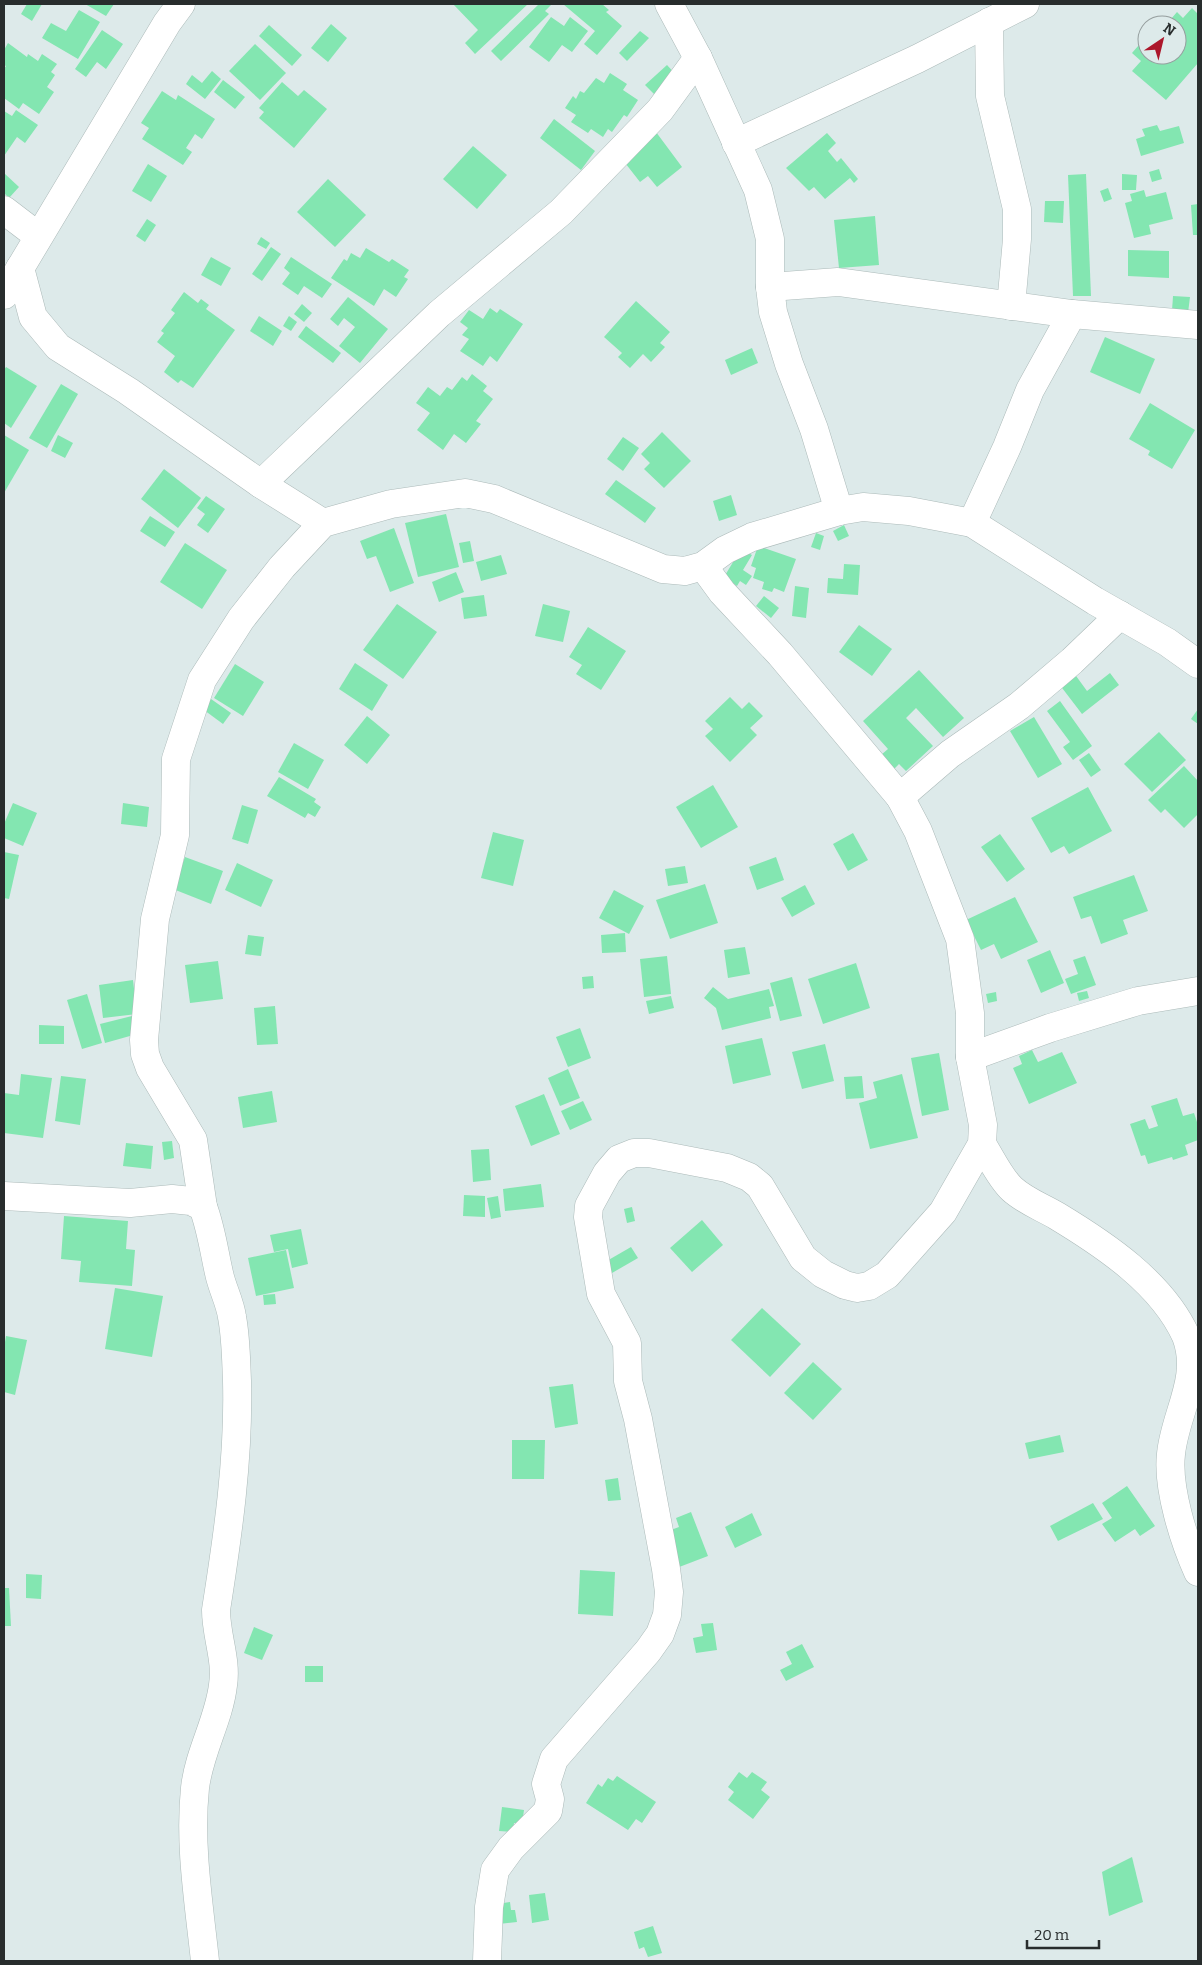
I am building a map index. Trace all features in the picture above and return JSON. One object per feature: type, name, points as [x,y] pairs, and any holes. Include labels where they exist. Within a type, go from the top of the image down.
[{"type":"street","points":[[669,4],[698,58],[758,190],[770,239],[770,287],[773,312],[781,341],[814,429],[839,511]]},
{"type":"street","points":[[736,143],[917,59],[1025,4]]},
{"type":"street","points":[[4,295],[168,10]]},
{"type":"street","points":[[989,22],[990,96],[1017,208],[1017,239],[1012,306]]},
{"type":"street","points":[[261,484],[439,314],[561,212],[660,110],[698,58]]},
{"type":"street","points":[[4,210],[38,236]]},
{"type":"street","points":[[20,268],[33,317],[58,347],[128,391],[261,484],[323,523]]},
{"type":"street","points":[[770,287],[838,282],[1072,314],[1198,325]]},
{"type":"street","points":[[972,523],[1030,390],[1072,314]]},
{"type":"street","points":[[205,1961],[194,1853],[195,1788],[198,1769],[224,1685],[224,1663],[216,1623],[216,1610],[231,1515],[237,1440],[236,1340],[232,1314],[219,1275],[208,1221],[203,1207],[193,1140],[150,1068],[144,1047],[155,919],[175,835],[176,759],[202,680],[241,619],[282,567],[323,523],[392,504],[465,494],[494,499],[663,569],[685,571],[702,566],[725,550],[752,536],[839,511],[863,507],[909,511],[972,523],[1167,642],[1198,664]]},
{"type":"street","points":[[487,1961],[489,1907],[495,1870],[511,1848],[548,1811],[550,1800],[546,1784],[547,1775],[554,1759],[648,1651],[664,1626],[667,1615],[669,1592],[666,1569],[638,1419],[628,1381],[627,1343],[601,1294],[588,1217],[593,1197],[607,1173],[626,1155],[649,1153],[727,1168],[749,1177],[760,1186],[803,1258],[823,1274],[845,1285],[857,1288],[869,1286],[887,1275],[943,1212],[982,1144],[983,1125],[970,1057],[970,1013],[960,940],[918,831],[900,798],[780,654],[722,592],[702,566]]},
{"type":"street","points":[[900,798],[950,754],[1018,706],[1072,661],[1120,615]]},
{"type":"street","points":[[970,1057],[1050,1028],[1138,1001],[1198,991]]},
{"type":"street","points":[[982,1144],[1010,1188],[1026,1200],[1057,1216],[1132,1268],[1165,1302],[1192,1336],[1193,1364],[1187,1399],[1173,1443],[1170,1467],[1174,1497],[1198,1572]]},
{"type":"street","points":[[4,1196],[130,1203],[172,1199],[191,1201],[203,1207]]},
{"type":"building","points":[[27,4],[42,4],[32,21],[21,14]]},
{"type":"building","points":[[85,4],[114,4],[106,16]]},
{"type":"building","points":[[453,4],[528,4],[475,54],[465,43],[478,30]]},
{"type":"building","points":[[539,4],[551,5],[545,11],[549,14],[501,61],[491,51]]},
{"type":"building","points":[[563,4],[602,4],[609,10],[606,12],[622,26],[597,55],[584,44],[595,31]]},
{"type":"building","points":[[1192,8],[1198,14],[1198,63],[1166,100],[1132,71],[1137,65],[1187,65],[1186,15]]},
{"type":"building","points":[[79,10],[100,22],[78,59],[42,38],[51,23],[66,31]]},
{"type":"building","points":[[551,17],[564,26],[570,17],[588,31],[572,52],[562,45],[549,62],[529,47]]},
{"type":"building","points":[[331,24],[347,38],[328,62],[311,48]]},
{"type":"building","points":[[269,25],[302,55],[292,66],[259,36]]},
{"type":"building","points":[[102,30],[123,44],[106,69],[97,62],[86,77],[75,69]]},
{"type":"building","points":[[640,31],[649,38],[627,61],[619,53]]},
{"type":"building","points":[[8,43],[27,57],[28,54],[38,61],[42,54],[57,64],[51,72],[55,75],[47,87],[54,92],[39,114],[23,103],[19,109],[4,98],[4,69],[6,66],[4,65],[4,50]]},
{"type":"building","points":[[255,44],[286,73],[260,100],[229,71]]},
{"type":"building","points":[[1137,47],[1137,57],[1132,53]]},
{"type":"building","points":[[667,65],[678,77],[657,97],[645,85]]},
{"type":"building","points":[[212,71],[221,79],[205,99],[186,84],[192,75],[202,83]]},
{"type":"building","points":[[610,73],[627,84],[623,90],[638,100],[627,117],[624,115],[612,132],[608,129],[603,137],[591,129],[588,133],[571,122],[576,115],[565,108],[573,96],[576,99],[580,91],[584,93],[596,78],[604,83]]},
{"type":"building","points":[[223,80],[245,97],[235,109],[214,92]]},
{"type":"building","points":[[282,82],[298,96],[304,90],[327,109],[294,148],[259,118],[264,112],[259,108]]},
{"type":"building","points":[[162,91],[176,100],[178,95],[215,119],[202,139],[195,134],[186,148],[192,152],[183,165],[142,139],[149,128],[141,123]]},
{"type":"building","points":[[16,110],[38,125],[25,143],[17,137],[4,156],[4,111],[12,116]]},
{"type":"building","points":[[554,119],[595,151],[581,170],[540,138]]},
{"type":"building","points":[[1157,125],[1160,131],[1179,126],[1184,143],[1141,156],[1136,139],[1145,136],[1142,129]]},
{"type":"building","points":[[656,132],[682,167],[657,187],[648,176],[640,182],[622,159]]},
{"type":"building","points":[[827,133],[836,143],[828,151],[837,162],[841,158],[858,179],[854,183],[850,178],[825,199],[814,187],[809,191],[786,168]]},
{"type":"building","points":[[473,146],[507,175],[477,209],[443,179]]},
{"type":"building","points":[[148,164],[167,176],[151,202],[132,191]]},
{"type":"building","points":[[1159,169],[1162,179],[1152,182],[1149,172]]},
{"type":"building","points":[[4,173],[19,187],[9,198],[4,193]]},
{"type":"building","points":[[1086,174],[1091,296],[1073,296],[1068,175]]},
{"type":"building","points":[[1122,174],[1137,175],[1136,190],[1122,190]]},
{"type":"building","points":[[328,179],[366,215],[335,247],[297,212]]},
{"type":"building","points":[[1108,188],[1112,199],[1104,202],[1100,191]]},
{"type":"building","points":[[1144,190],[1146,197],[1166,192],[1173,219],[1149,225],[1151,234],[1134,238],[1125,203],[1132,201],[1130,194]]},
{"type":"building","points":[[1045,201],[1064,201],[1063,223],[1044,222]]},
{"type":"building","points":[[1198,204],[1198,235],[1193,235],[1191,205]]},
{"type":"building","points":[[875,216],[879,265],[839,268],[834,220]]},
{"type":"building","points":[[147,219],[156,225],[145,242],[136,236]]},
{"type":"building","points":[[261,237],[270,243],[266,249],[257,244]]},
{"type":"building","points":[[271,247],[281,254],[262,281],[252,274]]},
{"type":"building","points":[[366,248],[389,262],[392,259],[409,270],[404,277],[408,279],[396,297],[384,289],[374,306],[331,278],[344,259],[347,261],[351,253],[360,258]]},
{"type":"building","points":[[1128,250],[1169,251],[1169,278],[1128,276]]},
{"type":"building","points":[[211,257],[231,268],[221,286],[201,275]]},
{"type":"building","points":[[291,257],[332,284],[322,298],[304,286],[298,295],[282,284],[290,273],[284,268]]},
{"type":"building","points":[[184,292],[198,303],[201,299],[209,305],[206,309],[235,330],[193,388],[181,380],[178,383],[164,372],[175,356],[157,342],[164,333],[161,331],[175,313],[171,310]]},
{"type":"building","points":[[1173,296],[1190,297],[1188,313],[1172,311]]},
{"type":"building","points":[[348,297],[388,329],[360,363],[339,346],[355,327],[344,318],[338,326],[330,319]]},
{"type":"building","points":[[636,301],[670,332],[660,343],[665,347],[651,362],[643,354],[630,368],[618,357],[622,353],[604,337]]},
{"type":"building","points":[[302,304],[312,313],[304,322],[294,314]]},
{"type":"building","points":[[490,308],[497,313],[500,309],[523,324],[497,362],[490,356],[483,366],[460,351],[469,339],[462,335],[468,328],[460,322],[469,310],[483,319]]},
{"type":"building","points":[[259,316],[282,331],[273,346],[250,331]]},
{"type":"building","points":[[289,316],[297,322],[291,331],[283,326]]},
{"type":"building","points":[[306,326],[341,353],[333,363],[298,337]]},
{"type":"building","points":[[1105,337],[1155,359],[1140,394],[1090,372]]},
{"type":"building","points":[[752,348],[758,363],[731,375],[725,360]]},
{"type":"building","points":[[6,367],[37,386],[11,428],[4,423],[4,370]]},
{"type":"building","points":[[472,374],[487,386],[483,391],[493,399],[476,421],[481,424],[466,443],[454,434],[443,450],[417,430],[430,413],[416,403],[428,387],[440,396],[447,387],[452,390],[462,377],[467,381]]},
{"type":"building","points":[[61,384],[78,394],[47,448],[29,438]]},
{"type":"building","points":[[1150,403],[1195,430],[1172,469],[1148,455],[1150,451],[1129,439]]},
{"type":"building","points":[[662,432],[691,461],[664,488],[644,469],[650,463],[641,454]]},
{"type":"building","points":[[4,435],[29,450],[4,493]]},
{"type":"building","points":[[58,435],[73,443],[65,458],[51,451]]},
{"type":"building","points":[[623,437],[639,448],[623,471],[607,459]]},
{"type":"building","points":[[164,469],[201,498],[178,528],[141,499]]},
{"type":"building","points":[[616,480],[656,508],[645,523],[605,494]]},
{"type":"building","points":[[731,495],[737,515],[719,521],[713,501]]},
{"type":"building","points":[[206,496],[225,509],[208,533],[197,525],[205,514],[197,508]]},
{"type":"building","points":[[446,514],[459,567],[418,577],[405,523]]},
{"type":"building","points":[[150,516],[175,532],[165,547],[140,531]]},
{"type":"building","points":[[844,525],[849,536],[838,541],[833,531]]},
{"type":"building","points":[[394,528],[414,583],[390,592],[376,556],[367,559],[360,541]]},
{"type":"building","points":[[816,533],[824,536],[820,550],[811,547]]},
{"type":"building","points":[[470,541],[474,561],[463,563],[459,543]]},
{"type":"building","points":[[185,543],[227,570],[202,609],[160,582]]},
{"type":"building","points":[[758,546],[796,559],[784,592],[774,588],[772,592],[762,589],[764,582],[753,578],[756,568],[751,566]]},
{"type":"building","points":[[741,549],[752,555],[743,570],[752,576],[746,585],[740,581],[737,586],[724,577]]},
{"type":"building","points":[[501,555],[507,574],[481,581],[476,562]]},
{"type":"building","points":[[844,564],[860,565],[858,595],[827,593],[828,578],[843,579]]},
{"type":"building","points":[[456,572],[464,592],[439,602],[432,582]]},
{"type":"building","points":[[795,586],[809,588],[806,618],[792,616]]},
{"type":"building","points":[[484,595],[487,616],[464,619],[461,598]]},
{"type":"building","points":[[764,596],[779,608],[771,618],[756,606]]},
{"type":"building","points":[[397,604],[437,632],[403,679],[363,650]]},
{"type":"building","points":[[543,604],[570,611],[563,642],[535,636]]},
{"type":"building","points":[[859,625],[892,649],[872,676],[839,652]]},
{"type":"building","points":[[588,627],[626,651],[601,690],[576,674],[582,665],[569,657]]},
{"type":"building","points":[[355,663],[388,685],[372,711],[339,689]]},
{"type":"building","points":[[235,664],[264,682],[243,716],[214,698]]},
{"type":"building","points":[[1071,669],[1087,691],[1110,673],[1119,685],[1082,714],[1056,680]]},
{"type":"building","points":[[919,670],[964,718],[943,737],[916,708],[906,718],[933,746],[906,771],[899,764],[894,769],[881,755],[888,749],[863,721]]},
{"type":"building","points":[[730,697],[742,709],[749,702],[763,716],[750,728],[757,735],[730,762],[705,736],[713,729],[705,721]]},
{"type":"building","points":[[211,699],[231,713],[223,724],[204,710]]},
{"type":"building","points":[[1060,701],[1092,746],[1073,760],[1063,747],[1070,742],[1047,711]]},
{"type":"building","points":[[1198,709],[1198,724],[1191,719]]},
{"type":"building","points":[[367,716],[390,735],[367,764],[344,745]]},
{"type":"building","points":[[1034,717],[1062,764],[1038,778],[1010,731]]},
{"type":"building","points":[[1159,732],[1186,760],[1152,792],[1124,764]]},
{"type":"building","points":[[294,743],[324,760],[308,789],[278,772]]},
{"type":"building","points":[[1089,753],[1101,770],[1091,777],[1079,760]]},
{"type":"building","points":[[1184,766],[1198,781],[1198,814],[1184,828],[1165,809],[1161,813],[1148,800]]},
{"type":"building","points":[[279,777],[316,799],[314,802],[321,807],[315,817],[308,813],[305,818],[267,796]]},
{"type":"building","points":[[713,785],[738,827],[701,848],[676,807]]},
{"type":"building","points":[[1088,787],[1112,831],[1069,854],[1064,846],[1051,853],[1031,818]]},
{"type":"building","points":[[13,803],[37,813],[23,846],[4,838],[4,824]]},
{"type":"building","points":[[123,803],[149,807],[147,827],[121,824]]},
{"type":"building","points":[[242,805],[258,810],[248,844],[232,839]]},
{"type":"building","points":[[493,832],[524,840],[513,886],[481,878]]},
{"type":"building","points":[[853,833],[868,860],[848,871],[833,844]]},
{"type":"building","points":[[1000,834],[1025,869],[1007,882],[981,847]]},
{"type":"building","points":[[4,852],[19,855],[9,899],[4,898]]},
{"type":"building","points":[[185,857],[223,871],[211,904],[173,889]]},
{"type":"building","points":[[776,857],[784,880],[757,890],[749,867]]},
{"type":"building","points":[[237,863],[273,880],[261,907],[225,890]]},
{"type":"building","points":[[685,866],[688,883],[668,886],[665,869]]},
{"type":"building","points":[[1134,875],[1148,911],[1123,920],[1128,934],[1101,944],[1091,916],[1081,919],[1073,897]]},
{"type":"building","points":[[705,884],[718,923],[670,939],[656,900]]},
{"type":"building","points":[[805,885],[815,904],[792,917],[781,898]]},
{"type":"building","points":[[614,890],[644,906],[629,934],[599,918]]},
{"type":"building","points":[[1015,897],[1038,942],[1001,959],[994,944],[981,950],[966,920]]},
{"type":"building","points":[[625,933],[626,952],[602,953],[601,935]]},
{"type":"building","points":[[248,935],[264,937],[261,956],[245,954]]},
{"type":"building","points":[[745,947],[750,974],[728,978],[724,950]]},
{"type":"building","points":[[1050,950],[1064,983],[1041,993],[1027,960]]},
{"type":"building","points":[[667,956],[671,994],[644,997],[640,959]]},
{"type":"building","points":[[1085,956],[1096,985],[1071,994],[1065,979],[1078,974],[1073,960]]},
{"type":"building","points":[[218,961],[223,999],[190,1003],[185,965]]},
{"type":"building","points":[[856,963],[870,1008],[823,1024],[808,979]]},
{"type":"building","points":[[593,976],[594,988],[583,989],[582,977]]},
{"type":"building","points":[[792,977],[802,1016],[780,1021],[770,983]]},
{"type":"building","points":[[133,980],[137,1014],[103,1018],[99,985]]},
{"type":"building","points":[[713,987],[728,999],[769,989],[774,1006],[769,1007],[771,1018],[722,1030],[716,1008],[704,998]]},
{"type":"building","points":[[1087,991],[1089,998],[1079,1001],[1077,993]]},
{"type":"building","points":[[996,992],[997,1001],[988,1003],[986,994]]},
{"type":"building","points":[[87,994],[102,1043],[82,1049],[67,1000]]},
{"type":"building","points":[[671,996],[674,1008],[649,1014],[646,1001]]},
{"type":"building","points":[[275,1006],[278,1044],[257,1045],[254,1008]]},
{"type":"building","points":[[132,1016],[137,1034],[105,1043],[100,1024]]},
{"type":"building","points":[[39,1025],[64,1026],[64,1044],[39,1044]]},
{"type":"building","points":[[580,1028],[591,1058],[568,1067],[556,1037]]},
{"type":"building","points":[[762,1038],[771,1075],[733,1084],[725,1046]]},
{"type":"building","points":[[825,1044],[834,1081],[802,1089],[792,1052]]},
{"type":"building","points":[[1032,1050],[1038,1062],[1062,1052],[1077,1083],[1029,1104],[1013,1068],[1022,1064],[1019,1056]]},
{"type":"building","points":[[939,1053],[949,1110],[922,1116],[911,1058]]},
{"type":"building","points":[[568,1069],[580,1098],[560,1106],[548,1078]]},
{"type":"building","points":[[21,1074],[52,1078],[43,1138],[4,1133],[4,1093],[19,1095]]},
{"type":"building","points":[[902,1074],[918,1138],[870,1149],[859,1103],[877,1098],[873,1082]]},
{"type":"building","points":[[61,1076],[86,1079],[80,1125],[55,1121]]},
{"type":"building","points":[[862,1076],[864,1098],[846,1099],[844,1077]]},
{"type":"building","points":[[272,1091],[277,1122],[243,1128],[238,1097]]},
{"type":"building","points":[[544,1094],[560,1134],[531,1146],[515,1106]]},
{"type":"building","points":[[1177,1098],[1183,1116],[1194,1113],[1198,1125],[1198,1140],[1185,1145],[1188,1155],[1173,1160],[1172,1157],[1148,1164],[1145,1155],[1141,1156],[1130,1124],[1145,1119],[1149,1129],[1158,1126],[1151,1106]]},
{"type":"building","points":[[583,1101],[592,1120],[570,1130],[561,1111]]},
{"type":"building","points":[[172,1141],[174,1158],[164,1160],[162,1142]]},
{"type":"building","points":[[126,1143],[153,1146],[151,1169],[123,1166]]},
{"type":"building","points":[[489,1149],[491,1180],[473,1182],[471,1150]]},
{"type":"building","points":[[541,1184],[544,1207],[505,1211],[503,1189]]},
{"type":"building","points":[[464,1195],[485,1196],[485,1217],[463,1216]]},
{"type":"building","points":[[498,1196],[501,1217],[491,1219],[487,1198]]},
{"type":"building","points":[[632,1207],[635,1221],[627,1223],[624,1209]]},
{"type":"building","points":[[64,1216],[128,1221],[126,1249],[135,1250],[132,1286],[79,1282],[81,1261],[61,1259]]},
{"type":"building","points":[[702,1220],[723,1245],[692,1272],[670,1248]]},
{"type":"building","points":[[301,1229],[308,1264],[292,1268],[288,1249],[274,1252],[270,1235]]},
{"type":"building","points":[[631,1247],[638,1258],[612,1273],[605,1262]]},
{"type":"building","points":[[286,1250],[294,1288],[256,1296],[248,1258]]},
{"type":"building","points":[[115,1288],[163,1296],[152,1357],[105,1349]]},
{"type":"building","points":[[275,1294],[276,1304],[264,1305],[263,1295]]},
{"type":"building","points":[[762,1308],[801,1344],[770,1377],[731,1340]]},
{"type":"building","points":[[6,1336],[27,1340],[15,1395],[4,1392],[4,1348]]},
{"type":"building","points":[[813,1362],[842,1389],[813,1420],[784,1393]]},
{"type":"building","points":[[573,1384],[578,1424],[555,1428],[549,1387]]},
{"type":"building","points":[[1060,1435],[1064,1452],[1029,1459],[1025,1443]]},
{"type":"building","points":[[512,1440],[545,1440],[544,1479],[512,1479]]},
{"type":"building","points":[[618,1478],[621,1500],[608,1501],[605,1480]]},
{"type":"building","points":[[1127,1486],[1155,1526],[1140,1536],[1135,1529],[1115,1542],[1102,1524],[1112,1518],[1102,1503]]},
{"type":"building","points":[[1093,1503],[1103,1519],[1058,1541],[1050,1526]]},
{"type":"building","points":[[691,1512],[708,1556],[674,1569],[660,1534],[679,1527],[676,1518]]},
{"type":"building","points":[[752,1513],[762,1535],[735,1548],[725,1527]]},
{"type":"building","points":[[580,1570],[615,1572],[613,1616],[578,1614]]},
{"type":"building","points":[[26,1574],[42,1575],[41,1599],[26,1598]]},
{"type":"building","points":[[4,1588],[9,1588],[11,1626],[4,1626]]},
{"type":"building","points":[[713,1623],[717,1650],[696,1653],[693,1638],[703,1636],[701,1624]]},
{"type":"building","points":[[254,1627],[273,1635],[262,1660],[244,1653]]},
{"type":"building","points":[[802,1644],[814,1667],[786,1681],[780,1670],[792,1664],[786,1652]]},
{"type":"building","points":[[305,1666],[323,1666],[323,1682],[305,1682]]},
{"type":"building","points":[[739,1772],[747,1778],[752,1772],[767,1782],[761,1790],[770,1797],[753,1819],[728,1800],[734,1792],[728,1787]]},
{"type":"building","points":[[617,1776],[656,1802],[642,1823],[636,1819],[628,1830],[586,1803],[598,1784],[602,1787],[608,1778],[613,1781]]},
{"type":"building","points":[[502,1807],[524,1810],[522,1824],[514,1823],[513,1832],[499,1831]]},
{"type":"building","points":[[1132,1857],[1143,1902],[1109,1916],[1102,1872]]},
{"type":"building","points":[[545,1893],[549,1920],[532,1923],[529,1895]]},
{"type":"building","points":[[510,1902],[511,1910],[515,1910],[517,1922],[499,1924],[497,1904]]},
{"type":"building","points":[[653,1926],[662,1953],[648,1957],[644,1947],[639,1949],[634,1932]]}]
